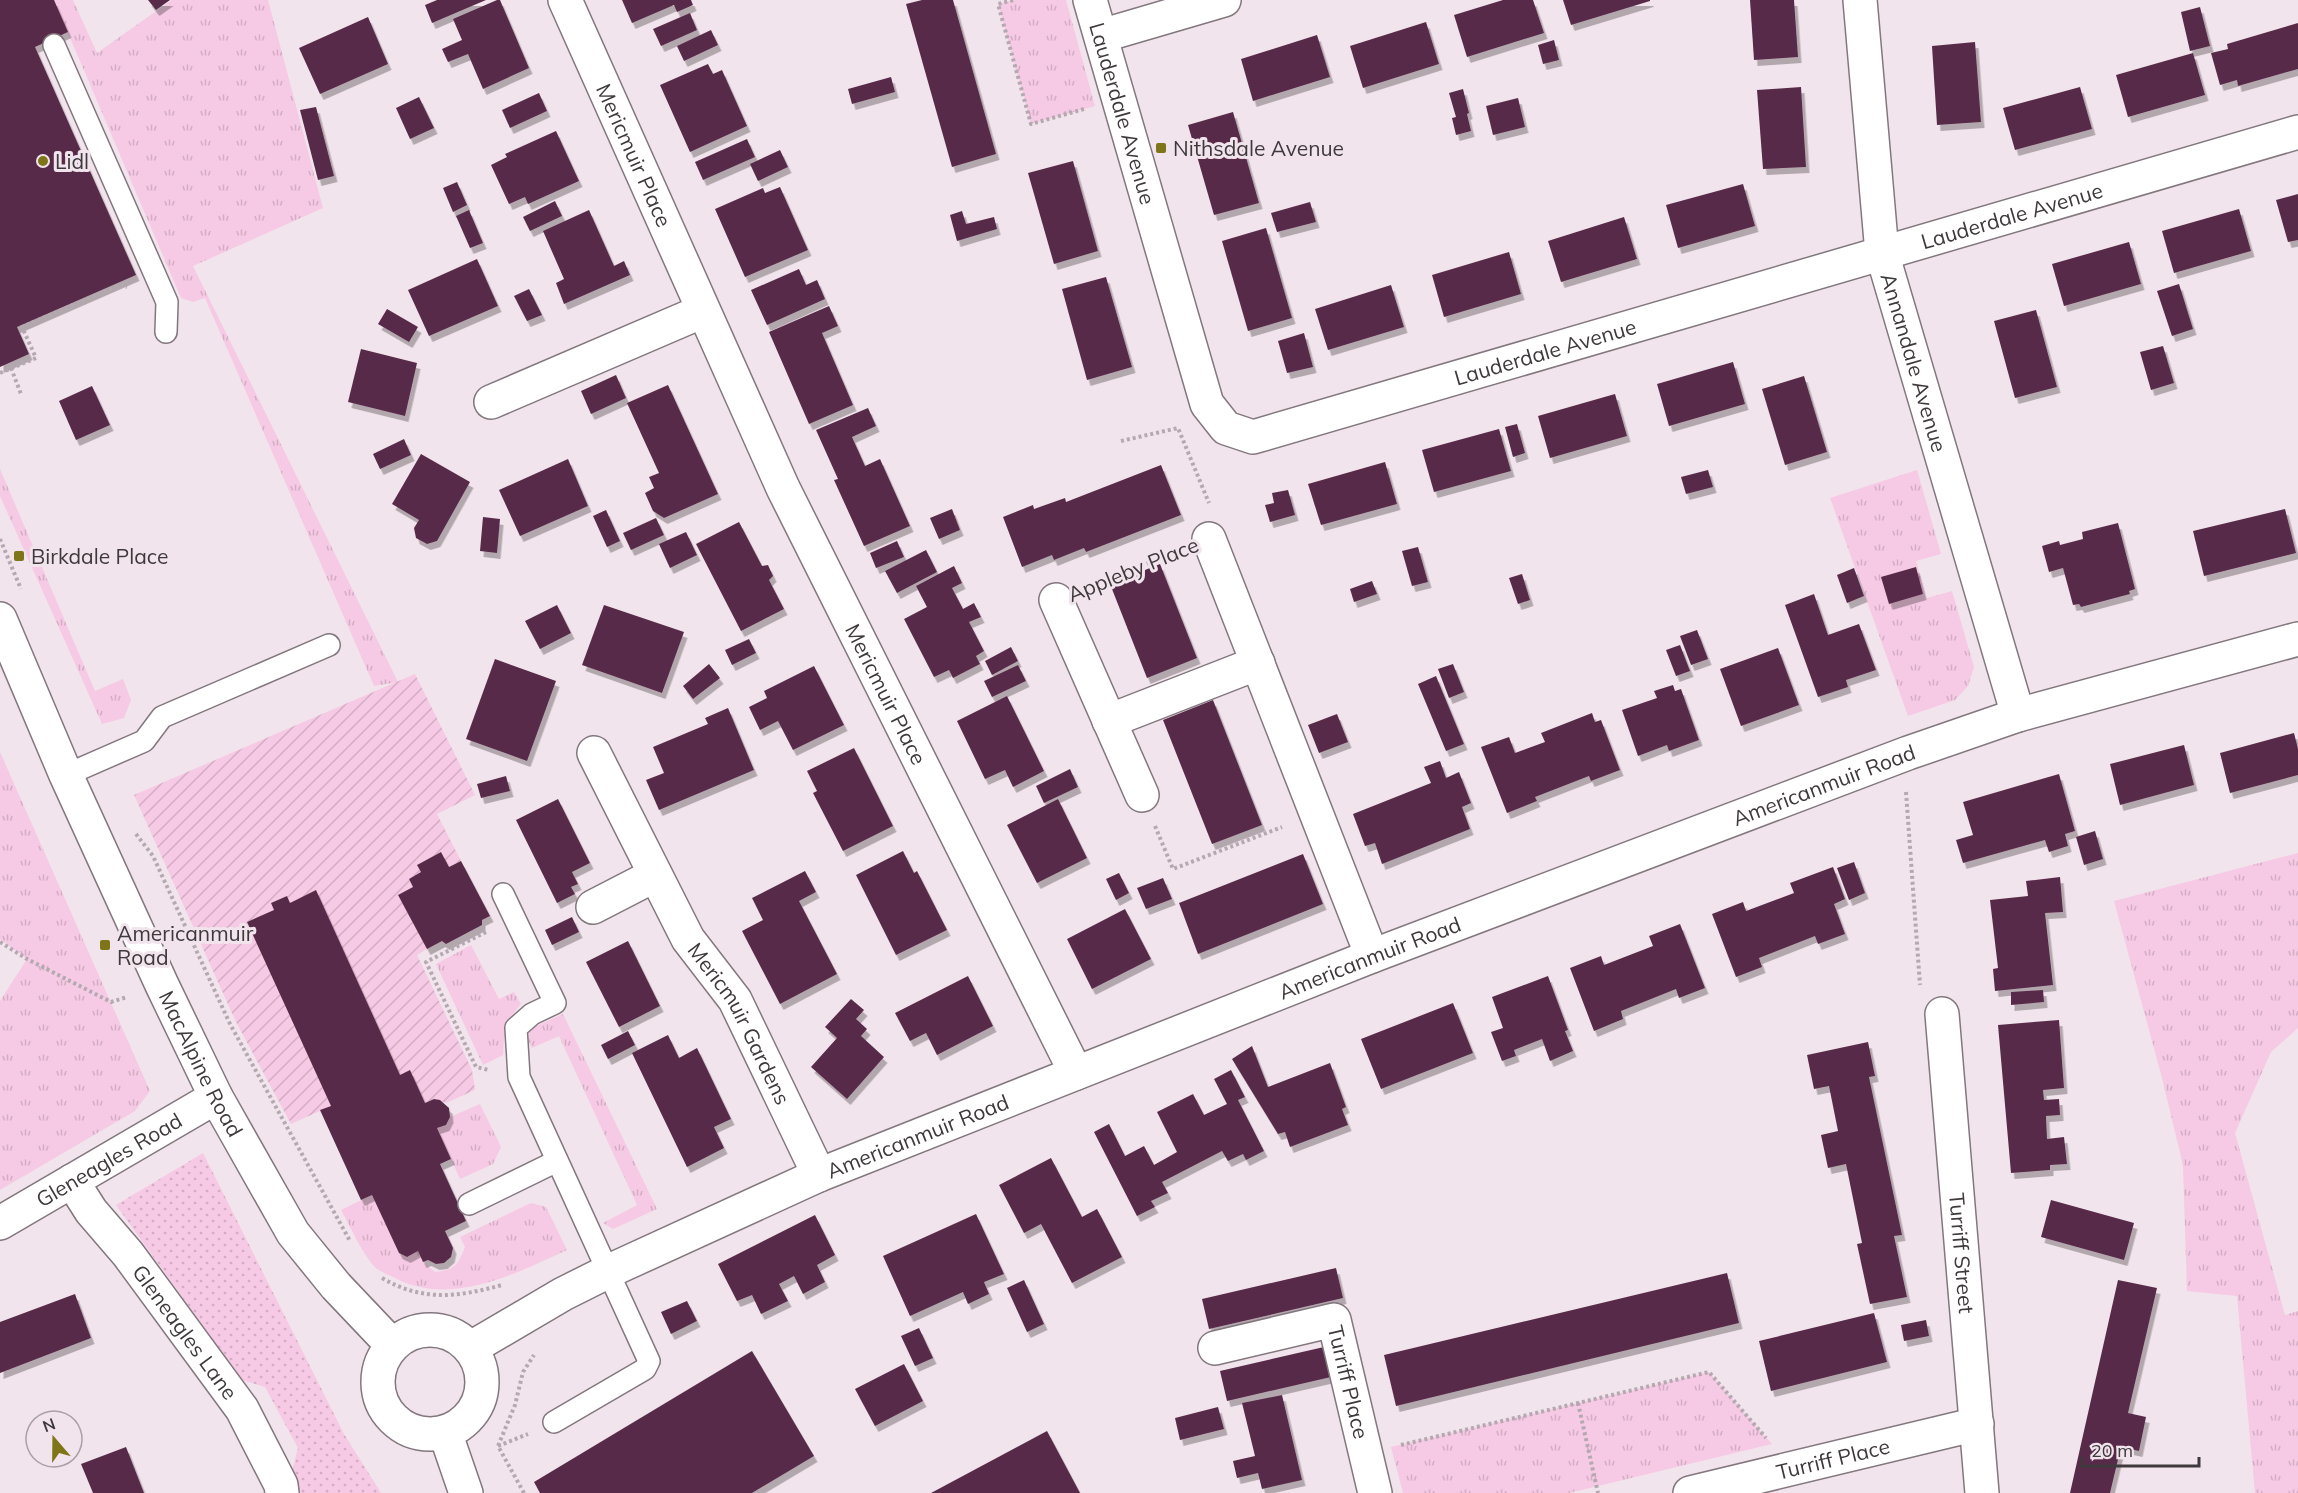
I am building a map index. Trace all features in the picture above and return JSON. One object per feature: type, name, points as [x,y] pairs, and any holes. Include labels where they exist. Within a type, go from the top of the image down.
[{"type":"street","name":"Mericmuir Place","points":[[564,0],[783,488],[1076,1072]]},
{"type":"street","name":"Lauderdale Avenue","points":[[1090,0],[1207,404],[1226,428],[1253,437],[2298,132]]},
{"type":"street","points":[[1101,36],[1224,0]]},
{"type":"street","name":"Annandale Avenue","points":[[1860,0],[1882,253],[2018,715]]},
{"type":"street","points":[[491,402],[703,311]]},
{"type":"street","name":"Appleby Place","points":[[1209,538],[1372,956]]},
{"type":"street","name":"Appleby Place","points":[[1056,600],[1142,795]]},
{"type":"street","name":"MacAlpine Road","points":[[0,619],[66,775],[216,1097],[293,1233],[336,1286],[392,1345]]},
{"type":"street","name":"Americanmuir Road","points":[[471,1348],[563,1294],[609,1271],[819,1175],[1372,956],[1908,753],[2018,715],[2298,639]]},
{"type":"street","points":[[1109,721],[1258,663]]},
{"type":"street","name":"Mericmuir Gardens","points":[[594,753],[688,939],[735,1000],[819,1175]]},
{"type":"street","points":[[592,907],[655,875]]},
{"type":"street","name":"Turriff Street","points":[[1942,1014],[1982,1493]]},
{"type":"street","name":"Gleneagles Road","points":[[0,1222],[216,1097]]},
{"type":"street","name":"Gleneagles Lane","points":[[72,1181],[91,1211],[128,1254],[242,1409],[281,1485],[282,1493]]},
{"type":"street","name":"Turriff Place","points":[[1215,1348],[1334,1320],[1375,1493]]},
{"type":"street","points":[[423,1330],[441,1331],[457,1337],[471,1348],[481,1372],[480,1397],[472,1413],[461,1425],[445,1432],[428,1434],[411,1431],[396,1423],[385,1409],[378,1393],[377,1376],[382,1359],[392,1345],[406,1335],[423,1330]]},
{"type":"street","name":"Turriff Place","points":[[1690,1493],[1977,1424]]},
{"type":"street","points":[[445,1432],[466,1493]]},
{"type":"lane","points":[[54,45],[167,302],[166,332]]},
{"type":"lane","points":[[66,775],[144,741],[162,717],[329,645]]},
{"type":"lane","points":[[503,894],[555,1003],[532,1014],[516,1028],[519,1077],[648,1356],[648,1365],[645,1369],[554,1422]]},
{"type":"lane","points":[[469,1204],[557,1161]]},
{"type":"path","points":[[1013,0],[998,4],[1031,124],[1119,100]]},
{"type":"path","points":[[0,373],[36,358],[22,327],[120,285],[167,302]]},
{"type":"path","points":[[11,368],[21,393]]},
{"type":"path","points":[[1121,441],[1178,428],[1222,533],[1209,538]]},
{"type":"path","name":"Appleby Place","points":[[1056,600],[1209,538]]},
{"type":"path","points":[[0,539],[22,591]]},
{"type":"path","points":[[1908,753],[1906,795],[1922,1010],[1942,1014]]},
{"type":"path","points":[[1142,795],[1173,869],[1317,814]]},
{"type":"path","points":[[135,833],[153,856],[230,1024],[354,1246]]},
{"type":"path","points":[[514,918],[426,962],[476,1067],[519,1077]]},
{"type":"path","points":[[0,942],[27,959],[111,1002],[162,985]]},
{"type":"path","points":[[378,1275],[401,1289],[438,1296],[478,1292],[506,1284]]},
{"type":"path","points":[[524,1493],[498,1446],[515,1405],[524,1372],[539,1348]]},
{"type":"path","points":[[1365,1453],[1709,1372],[1772,1444],[1778,1472]]},
{"type":"path","points":[[1578,1403],[1598,1493]]},
{"type":"green space","points":[[54,0],[73,0],[97,53],[172,0],[268,0],[323,208],[193,266],[398,682],[374,686],[205,298],[193,302],[181,298]]},
{"type":"green space","points":[[1013,0],[1066,0],[1095,106],[1031,124],[998,4]]},
{"type":"green space","points":[[0,469],[95,691],[123,679],[131,700],[124,718],[102,724],[0,496]]},
{"type":"green space","points":[[1917,470],[1941,554],[1916,561],[1927,598],[1952,591],[1974,667],[1968,686],[1955,700],[1908,716],[1830,498]]},
{"type":"green space","points":[[415,674],[475,795],[437,814],[461,861],[449,867],[441,852],[418,864],[421,872],[409,879],[413,887],[398,895],[427,949],[417,955],[472,1070],[475,1090],[446,1103],[434,1099],[425,1103],[410,1071],[400,1075],[316,891],[290,903],[287,896],[271,903],[274,910],[247,922],[331,1106],[291,1124],[236,1022],[134,795]]},
{"type":"green space","points":[[0,752],[150,1091],[135,1111],[0,1190],[0,1001],[27,959],[0,939]]},
{"type":"green space","points":[[2298,853],[2298,1028],[2271,1052],[2235,1133],[2285,1315],[2298,1311],[2298,1493],[2255,1493],[2237,1296],[2187,1291],[2183,1165],[2114,901]]},
{"type":"green space","points":[[471,945],[499,999],[514,992],[521,1004],[505,1023],[503,1055],[483,1065],[436,964]]},
{"type":"green space","points":[[563,1014],[657,1209],[613,1229],[603,1223],[637,1205],[559,1036],[532,1048],[527,1038],[530,1029]]},
{"type":"green space","points":[[480,1104],[501,1147],[493,1164],[460,1179],[437,1128],[446,1125],[450,1117]]},
{"type":"green space","points":[[203,1153],[344,1434],[381,1493],[296,1493],[292,1471],[298,1448],[265,1387],[242,1380],[116,1205]]},
{"type":"green space","points":[[372,1195],[399,1253],[407,1257],[418,1251],[423,1262],[435,1272],[447,1270],[458,1262],[465,1247],[460,1237],[531,1203],[546,1207],[567,1250],[526,1269],[482,1284],[436,1289],[414,1286],[376,1268],[361,1247],[341,1210]]},
{"type":"green space","points":[[1709,1372],[1772,1444],[1569,1493],[1403,1493],[1391,1447]]},
{"type":"building","name":"Lidl","points":[[0,0],[54,0],[68,32],[35,47],[136,275],[17,327],[29,354],[0,367]]},
{"type":"building","points":[[148,0],[170,0],[156,10]]},
{"type":"building","points":[[437,0],[486,0],[432,23],[425,5]]},
{"type":"building","points":[[500,0],[529,68],[483,89],[468,54],[448,62],[442,49],[462,40],[453,19]]},
{"type":"building","points":[[622,0],[691,0],[693,5],[677,12],[674,5],[632,23]]},
{"type":"building","points":[[922,0],[953,0],[996,154],[952,167],[906,4]]},
{"type":"building","points":[[1503,0],[1533,0],[1544,33],[1467,57],[1454,15]]},
{"type":"building","points":[[1563,0],[1650,0],[1650,1],[1571,25]]},
{"type":"building","points":[[1750,0],[1794,0],[1798,57],[1754,60]]},
{"type":"building","points":[[2200,7],[2210,46],[2190,51],[2181,12]]},
{"type":"building","points":[[690,13],[697,30],[661,46],[653,29]]},
{"type":"building","points":[[368,17],[388,64],[320,94],[299,48]]},
{"type":"building","points":[[1426,22],[1439,64],[1363,88],[1350,46]]},
{"type":"building","points":[[2298,23],[2298,69],[2238,86],[2237,80],[2220,85],[2211,53],[2228,49],[2227,44]]},
{"type":"building","points":[[711,30],[718,45],[684,61],[677,46]]},
{"type":"building","points":[[1317,35],[1330,77],[1253,101],[1241,59]]},
{"type":"building","points":[[1554,40],[1559,60],[1543,64],[1538,45]]},
{"type":"building","points":[[1975,42],[1981,122],[1937,125],[1932,46]]},
{"type":"building","points":[[2193,53],[2205,95],[2128,117],[2116,75]]},
{"type":"building","points":[[708,64],[713,74],[722,70],[747,126],[690,152],[660,85]]},
{"type":"building","points":[[891,77],[895,92],[852,104],[848,89]]},
{"type":"building","points":[[1801,87],[1806,167],[1763,169],[1757,90]]},
{"type":"building","points":[[2080,87],[2092,129],[2015,150],[2003,108]]},
{"type":"building","points":[[1463,89],[1471,131],[1456,135],[1452,118],[1456,117],[1449,93]]},
{"type":"building","points":[[539,93],[547,111],[510,128],[502,110]]},
{"type":"building","points":[[419,97],[434,128],[410,139],[396,108]]},
{"type":"building","points":[[1518,98],[1525,127],[1493,135],[1486,106]]},
{"type":"building","points":[[316,107],[334,176],[318,180],[300,110]]},
{"type":"building","points":[[1233,112],[1259,203],[1214,215],[1188,125]]},
{"type":"building","points":[[556,131],[579,181],[528,204],[525,197],[509,204],[491,165],[507,157],[505,154]]},
{"type":"building","points":[[747,139],[755,157],[703,180],[695,162]]},
{"type":"building","points":[[780,150],[788,167],[758,181],[750,164]]},
{"type":"building","points":[[1073,161],[1098,251],[1054,264],[1028,173]]},
{"type":"building","points":[[457,182],[467,205],[453,212],[443,188]]},
{"type":"building","points":[[1743,184],[1755,226],[1678,248],[1666,205]]},
{"type":"building","points":[[780,187],[808,250],[745,277],[715,209],[763,188],[765,193]]},
{"type":"building","points":[[2298,194],[2298,240],[2288,242],[2276,200]]},
{"type":"building","points":[[555,201],[562,216],[530,231],[523,217]]},
{"type":"building","points":[[1310,202],[1316,222],[1277,232],[1271,213]]},
{"type":"building","points":[[2239,209],[2251,251],[2174,273],[2162,231]]},
{"type":"building","points":[[469,210],[483,243],[470,248],[456,216]]},
{"type":"building","points":[[589,210],[614,266],[624,261],[630,275],[564,304],[556,283],[564,279],[543,231]]},
{"type":"building","points":[[962,211],[966,224],[994,217],[997,229],[957,241],[950,215]]},
{"type":"building","points":[[1624,217],[1637,259],[1561,282],[1548,241]]},
{"type":"building","points":[[1266,228],[1292,318],[1248,331],[1222,241]]},
{"type":"building","points":[[2129,242],[2141,284],[2064,306],[2052,264]]},
{"type":"building","points":[[1509,252],[1521,294],[1444,317],[1432,275]]},
{"type":"building","points":[[477,259],[498,306],[429,336],[408,290]]},
{"type":"building","points":[[799,269],[806,285],[817,280],[825,299],[767,325],[751,290]]},
{"type":"building","points":[[1106,277],[1132,367],[1087,380],[1062,289]]},
{"type":"building","points":[[2179,284],[2193,329],[2172,336],[2157,291]]},
{"type":"building","points":[[1391,285],[1404,327],[1328,350],[1315,309]]},
{"type":"building","points":[[529,289],[542,315],[527,321],[514,296]]},
{"type":"building","points":[[829,306],[838,326],[822,333],[853,405],[809,424],[769,332]]},
{"type":"building","points":[[387,309],[418,327],[409,342],[378,324]]},
{"type":"building","points":[[2036,310],[2057,387],[2015,398],[1994,321]]},
{"type":"building","points":[[1304,333],[1313,367],[1287,373],[1278,341]]},
{"type":"building","points":[[2163,346],[2174,383],[2151,390],[2140,352]]},
{"type":"building","points":[[361,349],[417,363],[405,416],[348,402]]},
{"type":"building","points":[[1733,362],[1745,404],[1669,426],[1657,384]]},
{"type":"building","points":[[616,375],[626,398],[591,414],[581,391]]},
{"type":"building","points":[[1804,376],[1827,452],[1785,465],[1762,389]]},
{"type":"building","points":[[668,385],[718,494],[664,518],[653,511],[645,493],[654,488],[649,477],[659,473],[627,403]]},
{"type":"building","points":[[92,386],[110,425],[76,440],[59,401]]},
{"type":"building","points":[[1615,394],[1627,436],[1550,458],[1538,416]]},
{"type":"building","points":[[868,408],[876,426],[852,437],[865,466],[880,459],[910,526],[864,546],[834,480],[838,479],[816,430]]},
{"type":"building","points":[[1517,424],[1525,453],[1513,457],[1505,427]]},
{"type":"building","points":[[1499,429],[1511,471],[1434,492],[1422,450]]},
{"type":"building","points":[[404,439],[411,455],[380,469],[373,454]]},
{"type":"building","points":[[421,454],[470,482],[437,541],[427,544],[416,538],[414,528],[419,520],[392,504]]},
{"type":"building","points":[[568,459],[588,506],[520,536],[499,490]]},
{"type":"building","points":[[1385,462],[1397,504],[1321,525],[1308,484]]},
{"type":"building","points":[[1161,465],[1181,515],[1086,552],[1084,548],[1054,560],[1052,555],[1022,567],[1003,517],[1033,505],[1034,509],[1065,498],[1066,502]]},
{"type":"building","points":[[1708,470],[1713,487],[1686,494],[1681,477]]},
{"type":"building","points":[[1288,490],[1295,515],[1270,522],[1265,505],[1274,503],[1272,493]]},
{"type":"building","points":[[952,509],[960,530],[939,539],[930,518]]},
{"type":"building","points":[[2285,509],[2296,553],[2204,576],[2193,531]]},
{"type":"building","points":[[606,510],[620,541],[607,547],[593,516]]},
{"type":"building","points":[[483,517],[500,519],[497,553],[480,551]]},
{"type":"building","points":[[656,518],[664,535],[631,550],[623,533]]},
{"type":"building","points":[[739,522],[762,566],[768,565],[773,576],[769,580],[784,609],[741,631],[696,544]]},
{"type":"building","points":[[2118,523],[2135,589],[2129,591],[2130,594],[2081,607],[2079,604],[2073,605],[2063,568],[2049,572],[2042,546],[2059,541],[2060,545],[2083,539],[2082,532]]},
{"type":"building","points":[[686,532],[697,555],[670,568],[659,544]]},
{"type":"building","points":[[897,541],[904,557],[876,568],[870,553]]},
{"type":"building","points":[[1418,547],[1428,582],[1412,586],[1402,551]]},
{"type":"building","points":[[926,550],[937,572],[897,593],[885,571]]},
{"type":"building","points":[[1160,564],[1197,658],[1147,678],[1110,584]]},
{"type":"building","points":[[954,566],[962,583],[952,588],[963,609],[974,603],[981,617],[969,622],[984,651],[976,656],[980,664],[953,678],[949,670],[934,677],[904,619],[927,607],[916,586]]},
{"type":"building","points":[[1916,567],[1923,594],[1889,604],[1881,577]]},
{"type":"building","points":[[1854,568],[1864,596],[1847,603],[1837,575]]},
{"type":"building","points":[[1522,574],[1530,600],[1518,604],[1509,578]]},
{"type":"building","points":[[1372,581],[1377,594],[1354,602],[1350,589]]},
{"type":"building","points":[[1814,594],[1828,635],[1859,624],[1876,670],[1846,680],[1848,687],[1818,697],[1785,605]]},
{"type":"building","points":[[557,605],[571,633],[540,649],[525,621]]},
{"type":"building","points":[[604,605],[684,632],[662,693],[582,665]]},
{"type":"building","points":[[1697,630],[1708,659],[1691,665],[1680,636]]},
{"type":"building","points":[[749,639],[756,653],[732,665],[725,650]]},
{"type":"building","points":[[1680,645],[1690,671],[1676,676],[1666,650]]},
{"type":"building","points":[[1011,647],[1018,661],[992,675],[985,661]]},
{"type":"building","points":[[1778,648],[1799,705],[1741,726],[1720,669]]},
{"type":"building","points":[[495,659],[556,681],[527,761],[466,739]]},
{"type":"building","points":[[709,664],[720,678],[693,699],[683,686]]},
{"type":"building","points":[[1453,664],[1464,692],[1449,698],[1438,669]]},
{"type":"building","points":[[1018,665],[1026,681],[992,697],[984,681]]},
{"type":"building","points":[[814,666],[844,725],[793,750],[778,721],[760,730],[749,707],[767,698],[764,691]]},
{"type":"building","points":[[1436,676],[1464,744],[1446,751],[1418,684]]},
{"type":"building","points":[[1673,685],[1675,691],[1681,689],[1699,740],[1669,751],[1667,745],[1638,756],[1622,710],[1657,698],[1654,691]]},
{"type":"building","points":[[1007,696],[1044,771],[1013,787],[1005,770],[985,779],[957,721]]},
{"type":"building","points":[[1213,700],[1262,825],[1212,844],[1163,720]]},
{"type":"building","points":[[728,708],[754,770],[659,810],[646,780],[664,773],[653,747],[708,724],[705,718]]},
{"type":"building","points":[[1592,713],[1595,722],[1601,720],[1620,770],[1591,781],[1589,776],[1535,797],[1537,801],[1507,813],[1481,747],[1509,737],[1515,753],[1545,742],[1541,733]]},
{"type":"building","points":[[1337,714],[1348,742],[1319,753],[1308,725]]},
{"type":"building","points":[[2294,733],[2298,749],[2298,775],[2230,793],[2220,753]]},
{"type":"building","points":[[2184,745],[2194,785],[2120,805],[2110,764]]},
{"type":"building","points":[[854,748],[893,826],[843,851],[813,793],[817,791],[807,771]]},
{"type":"building","points":[[1440,761],[1446,778],[1459,772],[1471,803],[1462,807],[1470,829],[1382,864],[1375,843],[1365,846],[1353,814],[1431,783],[1424,767]]},
{"type":"building","points":[[1070,769],[1078,787],[1044,803],[1036,786]]},
{"type":"building","points":[[2059,774],[2075,831],[2065,834],[2068,846],[2049,852],[2045,840],[1963,863],[1956,840],[1973,835],[1963,802]]},
{"type":"building","points":[[506,776],[510,791],[481,798],[477,784]]},
{"type":"building","points":[[558,799],[590,863],[572,872],[578,884],[571,887],[575,894],[557,903],[516,820]]},
{"type":"building","points":[[1058,799],[1087,858],[1037,883],[1007,825]]},
{"type":"building","points":[[2095,831],[2103,859],[2084,865],[2076,837]]},
{"type":"building","points":[[903,851],[914,873],[917,871],[947,930],[896,955],[856,875]]},
{"type":"building","points":[[441,852],[449,867],[461,861],[490,916],[482,920],[482,925],[446,944],[442,941],[427,949],[398,895],[413,887],[409,879],[421,872],[417,865]]},
{"type":"building","points":[[1303,854],[1323,904],[1198,954],[1179,903]]},
{"type":"building","points":[[1854,862],[1865,893],[1849,900],[1837,868]]},
{"type":"building","points":[[1833,867],[1845,899],[1834,904],[1845,934],[1818,944],[1815,936],[1759,958],[1762,967],[1736,977],[1712,914],[1743,902],[1746,911],[1794,893],[1790,883]]},
{"type":"building","points":[[805,871],[816,892],[799,901],[837,974],[780,1004],[742,931],[763,920],[752,898]]},
{"type":"building","points":[[1119,873],[1129,893],[1116,900],[1106,879]]},
{"type":"building","points":[[2060,877],[2063,912],[2045,913],[2053,985],[1995,991],[1993,969],[1998,968],[1990,900],[2028,896],[2026,881]]},
{"type":"building","points":[[1163,878],[1172,899],[1146,909],[1137,888]]},
{"type":"building","points":[[316,890],[400,1075],[410,1070],[425,1103],[434,1099],[440,1100],[449,1108],[450,1117],[446,1125],[437,1128],[451,1159],[440,1164],[466,1221],[445,1231],[453,1248],[451,1257],[444,1263],[436,1264],[428,1260],[423,1262],[418,1251],[407,1257],[399,1253],[372,1195],[361,1200],[320,1110],[331,1106],[247,922],[274,910],[271,903],[287,896],[290,903]]},
{"type":"building","points":[[1125,909],[1151,959],[1092,989],[1067,939]]},
{"type":"building","points":[[572,917],[579,932],[552,945],[545,930]]},
{"type":"building","points":[[1680,924],[1705,988],[1679,998],[1676,989],[1621,1011],[1623,1019],[1594,1031],[1570,968],[1601,956],[1604,965],[1653,946],[1649,936]]},
{"type":"building","points":[[628,941],[660,1006],[619,1027],[586,962]]},
{"type":"building","points":[[968,976],[993,1026],[937,1055],[926,1033],[910,1041],[895,1013]]},
{"type":"building","points":[[1548,976],[1568,1030],[1565,1031],[1573,1051],[1550,1061],[1542,1039],[1514,1050],[1516,1056],[1502,1061],[1491,1032],[1503,1028],[1492,997]]},
{"type":"building","points":[[2043,990],[2044,1002],[2011,1005],[2011,992]]},
{"type":"building","points":[[851,999],[864,1010],[856,1019],[867,1029],[861,1036],[884,1057],[847,1099],[811,1067],[837,1038],[825,1027]]},
{"type":"building","points":[[1453,1003],[1473,1053],[1381,1089],[1361,1039]]},
{"type":"building","points":[[2059,1020],[2064,1088],[2043,1090],[2044,1100],[2059,1099],[2060,1115],[2046,1116],[2047,1139],[2064,1137],[2067,1164],[2050,1165],[2050,1170],[2011,1173],[1998,1025]]},
{"type":"building","points":[[628,1031],[635,1045],[608,1059],[601,1045]]},
{"type":"building","points":[[668,1035],[679,1058],[697,1048],[731,1119],[714,1127],[724,1148],[687,1167],[632,1053]]},
{"type":"building","points":[[1868,1042],[1875,1076],[1869,1077],[1902,1235],[1894,1236],[1907,1297],[1870,1304],[1857,1244],[1862,1243],[1846,1164],[1828,1168],[1821,1135],[1838,1131],[1829,1086],[1814,1089],[1807,1055]]},
{"type":"building","points":[[1252,1046],[1268,1087],[1330,1063],[1346,1107],[1342,1109],[1348,1125],[1290,1147],[1285,1132],[1278,1134],[1232,1059]]},
{"type":"building","points":[[1231,1070],[1245,1097],[1238,1100],[1264,1151],[1246,1160],[1243,1154],[1228,1161],[1222,1151],[1162,1182],[1168,1193],[1151,1201],[1155,1207],[1137,1216],[1094,1132],[1109,1124],[1125,1156],[1144,1146],[1154,1165],[1177,1152],[1157,1112],[1193,1094],[1204,1115],[1227,1104],[1214,1079]]},
{"type":"building","points":[[1051,1158],[1082,1217],[1097,1209],[1122,1257],[1072,1283],[1041,1224],[1024,1233],[999,1185]]},
{"type":"building","points":[[2051,1200],[2134,1223],[2124,1260],[2041,1237]]},
{"type":"building","points":[[976,1214],[1004,1274],[984,1282],[989,1294],[968,1304],[963,1292],[910,1316],[883,1256]]},
{"type":"building","points":[[815,1215],[835,1255],[817,1265],[825,1282],[803,1294],[794,1276],[779,1284],[788,1301],[761,1314],[752,1295],[737,1301],[718,1264]]},
{"type":"building","points":[[1336,1268],[1343,1298],[1209,1329],[1202,1299]]},
{"type":"building","points":[[1727,1273],[1739,1323],[1396,1406],[1384,1355]]},
{"type":"building","points":[[1024,1280],[1044,1324],[1027,1332],[1007,1288]]},
{"type":"building","points":[[2118,1280],[2157,1288],[2128,1413],[2146,1417],[2139,1451],[2121,1447],[2110,1493],[2070,1493]]},
{"type":"building","points":[[75,1294],[91,1338],[0,1373],[0,1322]]},
{"type":"building","points":[[687,1301],[697,1321],[671,1334],[661,1312]]},
{"type":"building","points":[[1874,1313],[1887,1362],[1771,1391],[1759,1341]]},
{"type":"building","points":[[1926,1320],[1929,1336],[1904,1341],[1901,1325]]},
{"type":"building","points":[[919,1328],[933,1358],[915,1366],[901,1336]]},
{"type":"building","points":[[1324,1347],[1331,1377],[1227,1401],[1220,1371]]},
{"type":"building","points":[[752,1351],[814,1456],[752,1493],[540,1493],[534,1482]]},
{"type":"building","points":[[904,1364],[923,1401],[875,1426],[855,1389]]},
{"type":"building","points":[[1282,1395],[1302,1480],[1262,1489],[1258,1473],[1237,1478],[1233,1461],[1255,1456],[1242,1403]]},
{"type":"building","points":[[1218,1407],[1224,1429],[1180,1440],[1175,1418]]},
{"type":"building","points":[[1047,1431],[1080,1493],[931,1493]]},
{"type":"building","points":[[126,1447],[144,1493],[93,1493],[83,1469],[84,1463]]},
{"type":"place","name":"Nithsdale Avenue","points":[[1161,148]]},
{"type":"place","name":"Lidl","points":[[43,161]]},
{"type":"place","name":"Birkdale Place","points":[[19,556]]},
{"type":"place","name":"Americanmuir Road","points":[[105,945]]}]
